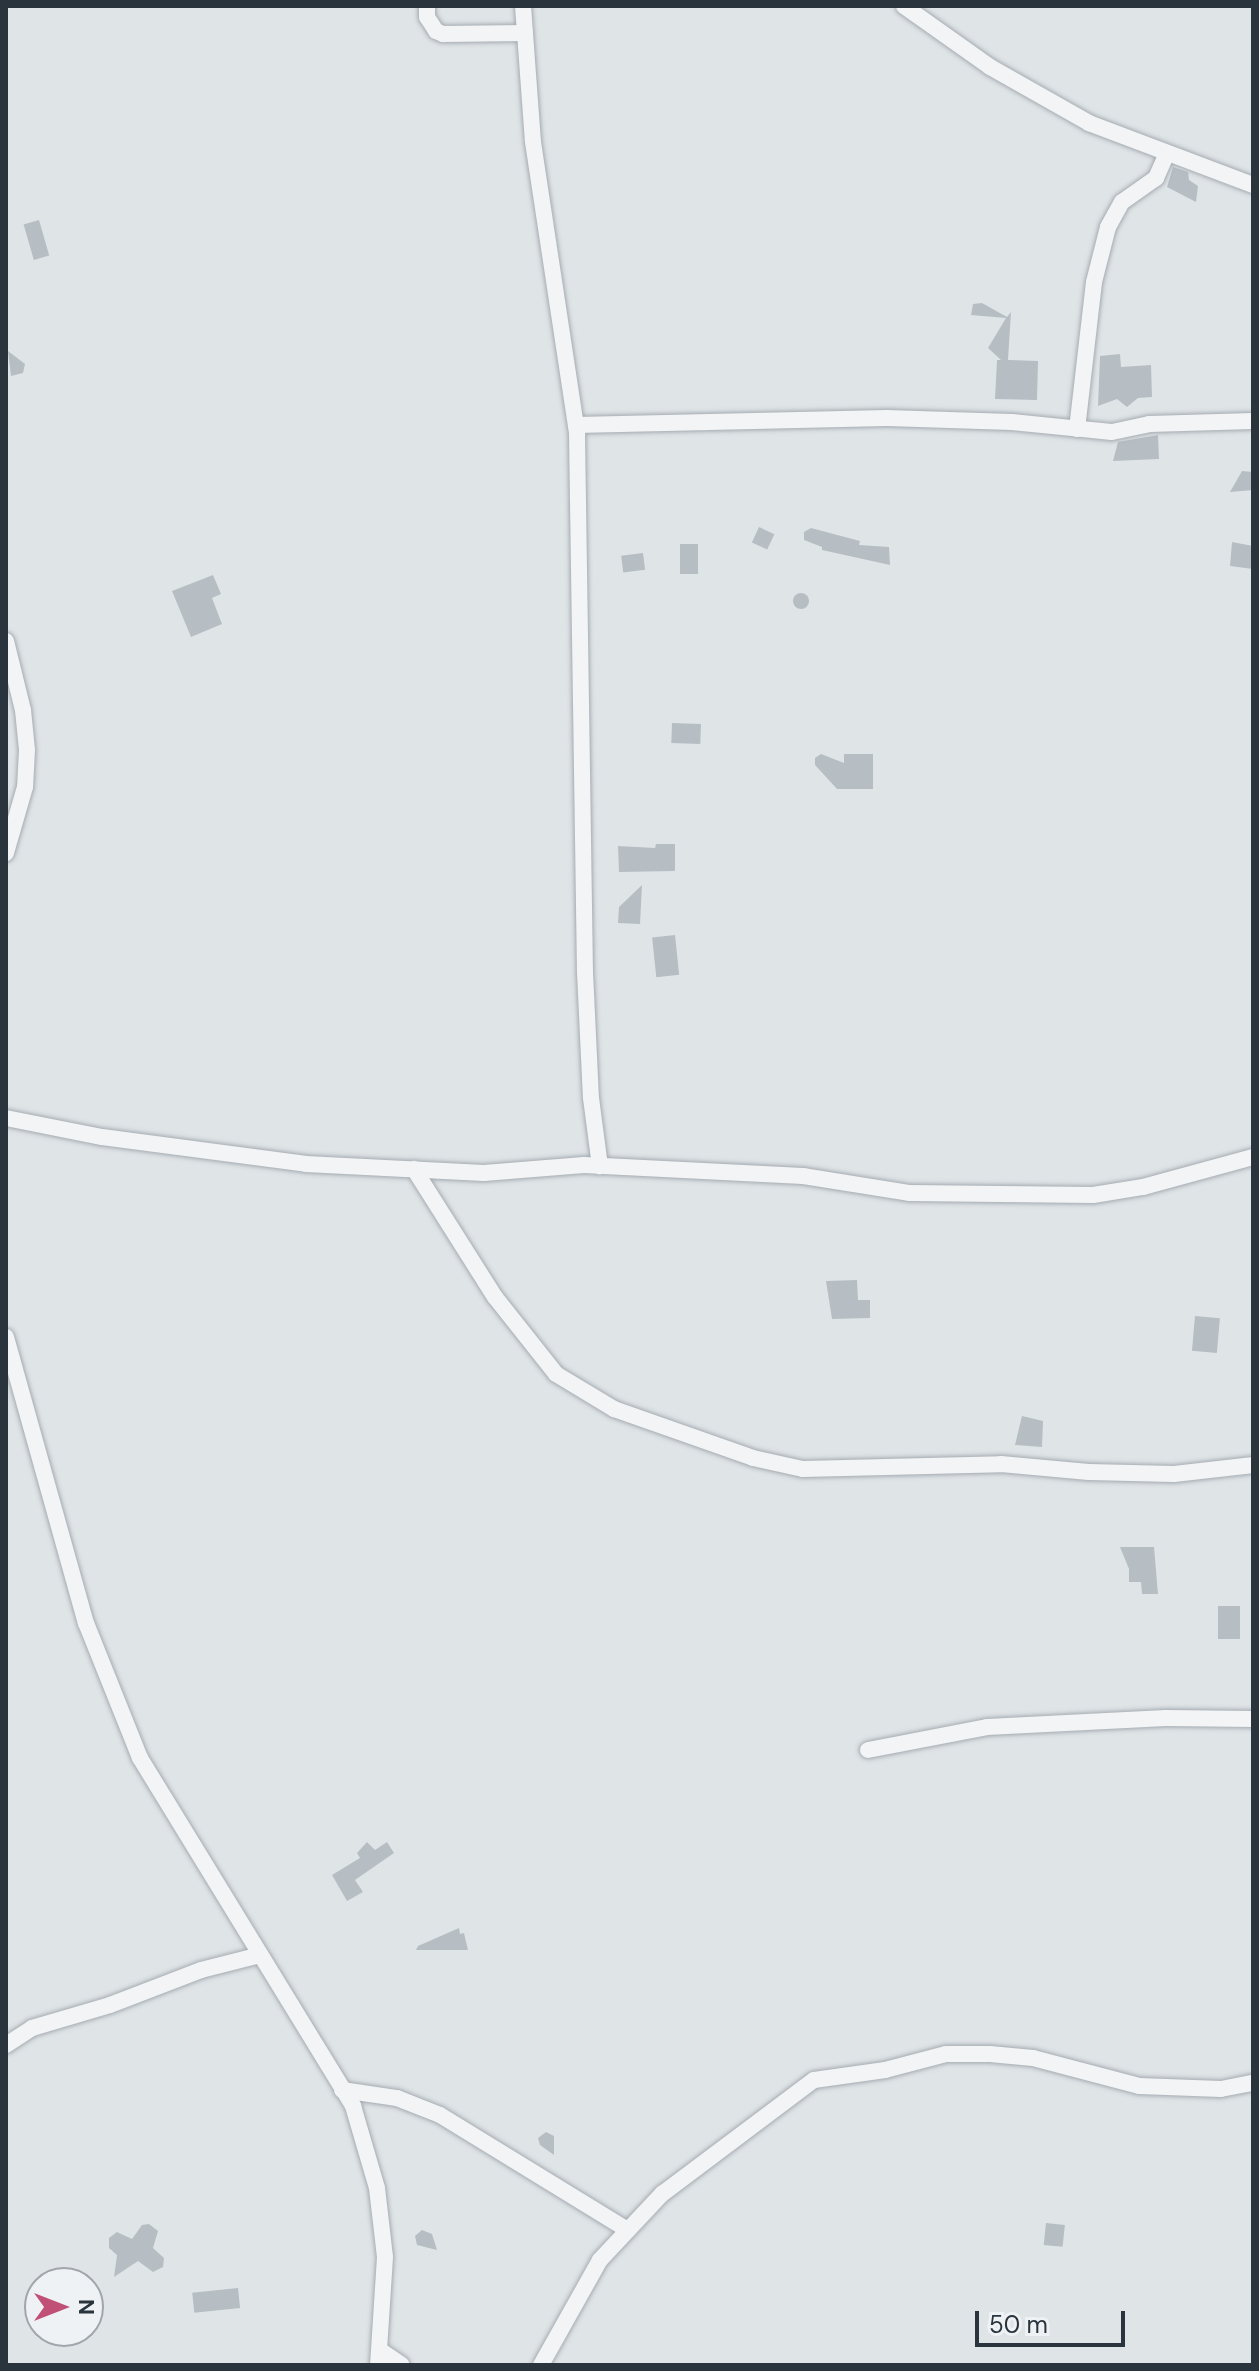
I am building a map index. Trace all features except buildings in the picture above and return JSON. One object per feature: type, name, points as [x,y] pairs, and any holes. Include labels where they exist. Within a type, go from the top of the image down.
[{"type":"street","points":[[427,6],[427,17],[436,31],[443,34],[525,33]]},
{"type":"street","points":[[523,6],[533,142],[576,425],[580,488],[584,956],[591,1098],[600,1166]]},
{"type":"street","points":[[904,6],[990,67],[1089,123],[1253,185]]},
{"type":"street","points":[[1077,429],[1094,282],[1108,227],[1122,202],[1147,188],[1156,178],[1167,153]]},
{"type":"street","points":[[576,425],[887,418],[1012,422],[1112,432],[1149,424],[1253,421]]},
{"type":"street","points":[[6,641],[23,710],[27,750],[25,787],[6,853]]},
{"type":"street","points":[[6,1118],[102,1137],[306,1164],[484,1173],[600,1166],[803,1176],[909,1193],[1093,1195],[1143,1187],[1253,1157]]},
{"type":"street","points":[[414,1169],[495,1297],[556,1374],[614,1409],[753,1458],[803,1469],[1001,1464],[1089,1472],[1174,1474],[1253,1465]]},
{"type":"street","points":[[6,1337],[86,1623],[140,1758],[353,2106],[377,2188],[385,2257],[380,2358],[402,2365]]},
{"type":"street","points":[[868,1750],[987,1727],[1166,1718],[1253,1719]]},
{"type":"street","points":[[6,2045],[32,2028],[110,2005],[201,1970],[260,1955]]},
{"type":"street","points":[[541,2365],[600,2260],[662,2194],[814,2080],[885,2070],[946,2054],[990,2054],[1033,2058],[1139,2086],[1221,2089],[1253,2083]]},
{"type":"street","points":[[342,2090],[397,2098],[440,2115],[628,2230]]}]
